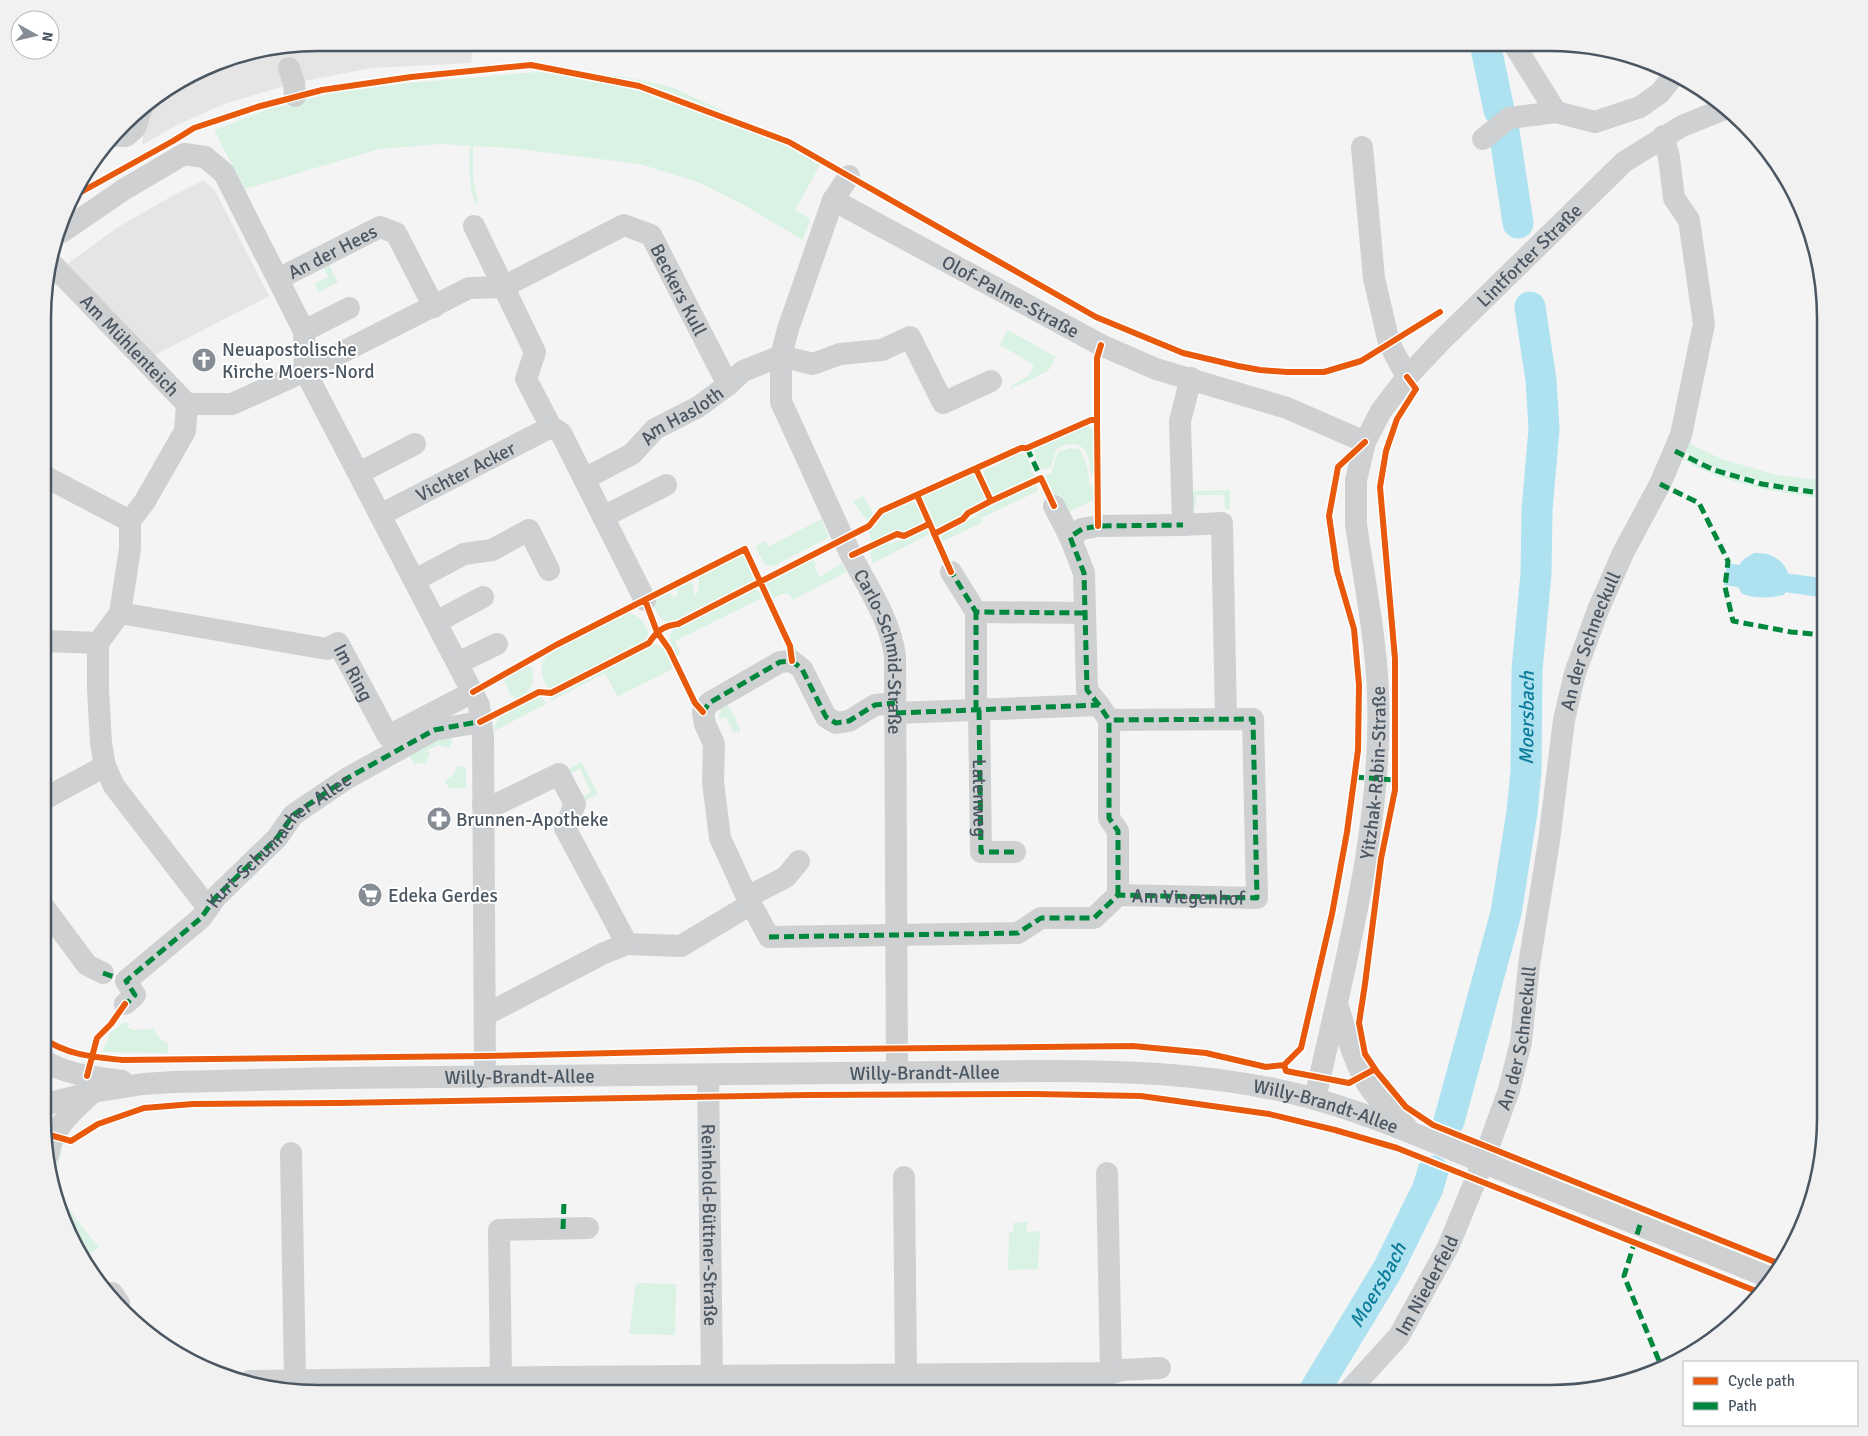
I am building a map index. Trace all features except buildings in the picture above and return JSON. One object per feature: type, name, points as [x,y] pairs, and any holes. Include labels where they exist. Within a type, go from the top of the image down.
[{"type":"street","points":[[1519,51],[1563,114]]},
{"type":"street","points":[[289,68],[294,83],[295,96]]},
{"type":"street","points":[[1483,139],[1509,118],[1563,114],[1595,122],[1640,107],[1660,93],[1670,80]]},
{"type":"street","name":"Lintforter Straße","points":[[1365,442],[1381,411],[1406,377],[1624,162],[1663,136],[1719,111]]},
{"type":"street","points":[[123,136],[126,136],[134,128],[136,122]]},
{"type":"street","name":"An der Schneckull","points":[[1483,1162],[1509,1090],[1520,1042],[1529,965],[1549,841],[1564,720],[1575,673],[1598,610],[1623,553],[1660,484],[1681,435],[1704,324],[1689,220],[1674,198],[1669,157],[1663,136]]},
{"type":"street","points":[[1362,148],[1374,278],[1389,343],[1406,377]]},
{"type":"street","points":[[66,229],[123,190],[184,154],[205,157],[224,173],[304,331],[305,370],[479,705],[483,737],[483,804],[475,980],[485,1015],[486,1077]]},
{"type":"street","name":"Carlo-Schmid-Straße","points":[[849,176],[832,200],[788,329],[781,356],[781,402],[852,556],[889,627],[895,656],[898,1072]]},
{"type":"street","name":"Olof-Palme-Straße","points":[[832,200],[1101,345],[1156,369],[1191,378],[1231,393],[1287,408],[1365,442]]},
{"type":"street","name":"Beckers Kull","points":[[503,288],[624,225],[651,234],[728,385]]},
{"type":"street","points":[[474,226],[534,352],[526,379],[550,427],[561,434],[645,600]]},
{"type":"street","name":"An der Hees","points":[[278,279],[380,227],[396,233],[434,306]]},
{"type":"street","name":"Am Mühlenteich","points":[[56,268],[187,404]]},
{"type":"street","points":[[208,908],[114,786],[105,766],[101,743],[98,643],[120,613],[130,549],[130,522],[145,501],[185,430],[187,404],[232,404],[305,370],[469,288],[503,288]]},
{"type":"street","points":[[304,331],[350,308]]},
{"type":"street","points":[[781,356],[813,364],[840,354],[882,350],[910,337],[943,402],[991,381]]},
{"type":"street","name":"Am Hasloth","points":[[584,478],[632,454],[655,429],[698,407],[728,385],[743,371],[781,356]]},
{"type":"street","points":[[1183,525],[1180,421],[1191,378]]},
{"type":"street","name":"Vichter Acker","points":[[380,516],[550,427]]},
{"type":"street","name":"Yitzhak-Rabin-Straße","points":[[1315,1099],[1337,1003],[1368,846],[1377,749],[1378,691],[1374,645],[1356,524],[1356,480],[1365,442]]},
{"type":"street","points":[[359,473],[415,444]]},
{"type":"street","points":[[51,480],[130,522]]},
{"type":"street","points":[[603,517],[666,485]]},
{"type":"street","points":[[1054,506],[1070,537],[1084,574],[1087,690],[1104,712],[1109,818],[1118,831],[1118,895]]},
{"type":"street","points":[[1070,537],[1082,529],[1098,526],[1222,523],[1226,719]]},
{"type":"street","points":[[415,580],[464,554],[492,550],[529,530],[549,570]]},
{"type":"street","points":[[951,572],[976,612],[977,710]]},
{"type":"street","points":[[436,622],[483,597]]},
{"type":"street","points":[[976,612],[1085,613]]},
{"type":"street","name":"Im Ring","points":[[120,613],[327,648],[338,643],[388,736],[472,692]]},
{"type":"street","points":[[51,641],[98,643]]},
{"type":"street","points":[[458,663],[497,644]]},
{"type":"street","points":[[749,900],[720,838],[713,782],[714,744],[705,724],[703,712],[708,703],[780,662],[792,661],[802,669],[826,718],[836,723],[849,722],[876,705],[895,708],[1104,712]]},
{"type":"street","name":"Latenweg","points":[[977,710],[981,852],[1015,852]]},
{"type":"street","name":"Am Viegenhof","points":[[749,900],[769,937],[1018,933],[1041,918],[1094,918],[1118,895],[1257,898],[1253,719],[1104,712]]},
{"type":"street","name":"Kurt-Schumacher-Allee","points":[[125,1004],[135,995],[126,981],[201,918],[216,897],[277,838],[293,815],[346,779],[434,730],[480,722]]},
{"type":"street","points":[[51,795],[105,766]]},
{"type":"street","points":[[483,804],[495,805],[559,774],[575,804],[565,828],[627,944]]},
{"type":"street","points":[[485,1015],[604,953],[627,944],[681,946],[786,877],[799,860]]},
{"type":"street","points":[[51,916],[88,965],[103,973]]},
{"type":"street","points":[[1337,1003],[1351,1050],[1367,1084],[1379,1100],[1413,1134]]},
{"type":"street","points":[[51,1064],[87,1076],[143,1084]]},
{"type":"street","name":"Willy-Brandt-Allee","points":[[51,1103],[94,1092],[143,1084],[311,1078],[898,1072],[1142,1072],[1212,1079],[1315,1099],[1371,1118],[1765,1276]]},
{"type":"street","name":"Reinhold-Büttner-Straße","points":[[708,1075],[712,1376]]},
{"type":"street","points":[[52,1138],[57,1128],[94,1092]]},
{"type":"street","points":[[291,1153],[295,1380]]},
{"type":"street","name":"Im Niederfeld","points":[[1354,1385],[1399,1336],[1448,1247],[1483,1162]]},
{"type":"street","points":[[1107,1173],[1111,1373]]},
{"type":"street","points":[[904,1177],[906,1375]]},
{"type":"street","points":[[501,1378],[498,1230],[588,1228]]},
{"type":"street","points":[[271,1381],[501,1378],[550,1385],[712,1376],[867,1384],[906,1375],[1111,1373],[1123,1370],[1160,1368]]},
{"type":"shaded area","points":[[318,51],[473,51],[471,63],[372,68],[294,83],[224,104],[177,125],[142,145],[147,113],[170,96],[200,79],[249,60],[266,56]]},
{"type":"shaded area","points":[[204,180],[215,191],[269,296],[149,358],[63,267],[118,227]]},
{"type":"green space","points":[[538,72],[603,74],[674,88],[731,115],[820,165],[795,210],[810,219],[803,240],[744,205],[700,183],[640,164],[510,148],[473,146],[473,175],[478,205],[472,195],[469,168],[470,146],[442,144],[379,149],[245,189],[214,130],[266,110],[332,93],[408,83]]},
{"type":"green space","points":[[327,261],[338,282],[319,292],[314,284],[328,277],[321,263]]},
{"type":"green space","points":[[1006,329],[1056,357],[1048,371],[1010,389],[1012,385],[1028,376],[1034,365],[1000,345],[1007,331]]},
{"type":"green space","points":[[1088,425],[1095,431],[1094,475],[1091,475],[1086,452],[1078,445],[1072,444],[1056,449],[1051,467],[1041,470],[1034,452],[1035,448]]},
{"type":"green space","points":[[1688,438],[1690,444],[1722,459],[1776,475],[1817,480],[1817,491],[1778,485],[1732,474],[1704,463],[1685,452]]},
{"type":"green space","points":[[1070,448],[1079,449],[1084,457],[1088,470],[1089,484],[1094,485],[1094,500],[1063,514],[1064,502],[1059,494],[1056,499],[1045,476],[1051,473],[1058,452]]},
{"type":"green space","points":[[1020,453],[1027,456],[1035,478],[998,496],[993,496],[983,477],[984,471]]},
{"type":"green space","points":[[1682,457],[1731,478],[1757,485],[1817,495],[1817,498],[1770,490],[1728,480],[1680,458]]},
{"type":"green space","points":[[973,472],[986,501],[962,514],[960,519],[935,529],[920,495]]},
{"type":"green space","points":[[1036,484],[1038,491],[981,518],[983,522],[941,542],[939,537],[941,533],[976,516],[975,512]]},
{"type":"green space","points":[[1230,490],[1230,510],[1225,509],[1224,495],[1196,495],[1195,509],[1192,508],[1190,491]]},
{"type":"green space","points":[[864,496],[873,514],[872,519],[868,521],[853,502]]},
{"type":"green space","points":[[909,502],[916,504],[924,521],[922,525],[905,534],[899,533],[875,541],[871,540],[869,532],[882,515]]},
{"type":"green space","points":[[821,519],[829,537],[774,566],[765,565],[756,548],[757,545],[765,541],[768,547]]},
{"type":"green space","points":[[923,529],[928,530],[930,534],[873,563],[870,553],[873,547],[889,540],[891,544]]},
{"type":"green space","points":[[742,555],[750,560],[756,568],[759,574],[756,581],[676,621],[669,623],[661,619],[651,602],[669,593],[676,597],[678,594],[676,589],[692,581],[695,597],[698,591],[699,577]]},
{"type":"green space","points":[[807,559],[812,559],[816,564],[814,566],[820,577],[842,563],[846,572],[793,600],[789,595],[780,594],[772,600],[765,586],[767,581]]},
{"type":"green space","points":[[756,588],[762,598],[675,641],[681,654],[677,656],[671,645],[670,638],[676,628]]},
{"type":"green space","points":[[624,613],[634,615],[643,621],[646,625],[647,640],[561,686],[554,689],[548,688],[543,678],[542,670],[544,659],[549,654],[568,641]]},
{"type":"green space","points":[[653,644],[663,648],[672,666],[671,670],[622,694],[618,698],[605,673],[551,701],[549,698],[550,697]]},
{"type":"green space","points":[[526,665],[530,666],[533,681],[525,694],[515,698],[510,694],[503,678]]},
{"type":"green space","points":[[539,696],[546,704],[494,731],[495,724],[504,712],[518,703]]},
{"type":"green space","points":[[725,699],[740,728],[740,733],[736,731],[734,734],[726,717],[719,720],[720,707]]},
{"type":"green space","points":[[451,736],[452,741],[449,748],[439,745],[427,750],[430,754],[426,763],[414,764],[407,751]]},
{"type":"green space","points":[[581,762],[598,794],[585,801],[579,799],[591,792],[580,769],[568,775],[568,770]]},
{"type":"green space","points":[[457,766],[466,767],[466,788],[449,788],[445,781],[453,775]]},
{"type":"green space","points":[[125,1022],[129,1024],[127,1027],[134,1030],[154,1029],[157,1036],[168,1044],[168,1053],[102,1052],[111,1032]]},
{"type":"green space","points":[[61,1148],[57,1174],[56,1170],[54,1157]]},
{"type":"green space","points":[[63,1197],[72,1212],[99,1247],[89,1255],[79,1236]]},
{"type":"green space","points":[[1028,1222],[1026,1232],[1040,1231],[1038,1269],[1008,1270],[1009,1233],[1014,1231],[1013,1223]]},
{"type":"green space","points":[[636,1283],[676,1284],[675,1335],[629,1334]]},
{"type":"water","points":[[1754,553],[1767,554],[1784,565],[1789,577],[1789,583],[1784,595],[1753,597],[1742,594],[1738,587],[1724,585],[1727,563],[1739,565],[1744,559]]},
{"type":"waterway","name":"Moersbach","points":[[1487,51],[1499,110]]},
{"type":"waterway","name":"Moersbach","points":[[1504,131],[1518,223]]},
{"type":"waterway","name":"Moersbach","points":[[1449,1121],[1506,913],[1522,812],[1526,771],[1527,670],[1536,574],[1537,510],[1544,429],[1541,380],[1530,307]]},
{"type":"waterway","points":[[1765,580],[1817,587]]},
{"type":"waterway","name":"Moersbach","points":[[1318,1385],[1388,1269],[1428,1188],[1433,1171]]},
{"type":"marked path","points":[[1027,448],[1041,478]]},
{"type":"marked path","points":[[1675,451],[1714,470],[1762,484],[1817,493]]},
{"type":"marked path","points":[[1660,484],[1699,503],[1728,561],[1725,587],[1733,621],[1791,632],[1817,634]]},
{"type":"marked path","points":[[1118,895],[1118,831],[1109,818],[1109,720],[1087,690],[1084,573],[1070,537],[1082,529],[1098,526],[1183,525]]},
{"type":"marked path","points":[[949,568],[976,612],[1085,613]]},
{"type":"marked path","points":[[976,612],[976,710]]},
{"type":"marked path","points":[[702,711],[709,703],[780,662],[792,661],[802,669],[826,717],[836,723],[849,721],[875,705],[895,703]]},
{"type":"marked path","points":[[896,713],[1099,705]]},
{"type":"marked path","points":[[979,710],[981,852],[1015,852]]},
{"type":"marked path","points":[[769,937],[1018,933],[1041,918],[1094,918],[1118,895],[1257,898],[1253,719],[1109,720]]},
{"type":"marked path","points":[[123,1007],[135,995],[126,981],[201,918],[216,897],[277,838],[293,815],[346,779],[434,730],[483,721]]},
{"type":"marked path","points":[[1354,777],[1395,780]]},
{"type":"marked path","points":[[103,973],[114,977]]},
{"type":"marked path","points":[[563,1229],[564,1202]]},
{"type":"marked path","points":[[1640,1225],[1624,1276],[1659,1361]]},
{"type":"cycle path","points":[[84,190],[194,128],[257,107],[322,90],[411,77],[531,65],[639,86],[789,142],[1096,317],[1183,353],[1260,370],[1324,372],[1361,361],[1440,312]]},
{"type":"cycle path","points":[[480,722],[539,692],[551,693],[649,643],[664,628],[678,624],[869,526],[881,511],[1021,448],[1027,448],[1091,420],[1097,420],[1097,358],[1101,345]]},
{"type":"cycle path","points":[[1407,377],[1416,389],[1397,419],[1386,451],[1380,487],[1395,659],[1395,790],[1381,859],[1359,1023],[1365,1054],[1377,1072],[1406,1107],[1433,1125],[1775,1262]]},
{"type":"cycle path","points":[[1097,420],[1098,526]]},
{"type":"cycle path","points":[[51,1043],[71,1052],[122,1060],[1133,1046],[1206,1053],[1266,1067],[1284,1065],[1301,1048],[1332,914],[1347,832],[1358,750],[1359,685],[1354,629],[1337,571],[1329,516],[1338,467],[1365,442]]},
{"type":"cycle path","points":[[976,469],[991,501],[1041,478],[1054,506]]},
{"type":"cycle path","points":[[917,495],[951,572]]},
{"type":"cycle path","points":[[934,534],[963,519],[968,513],[991,501]]},
{"type":"cycle path","points":[[852,555],[897,534],[904,536],[929,524]]},
{"type":"cycle path","points":[[473,692],[556,645],[745,549],[790,646],[792,661]]},
{"type":"cycle path","points":[[645,600],[657,632],[669,649],[695,703],[703,712]]},
{"type":"cycle path","points":[[87,1076],[97,1038],[111,1024],[125,1004]]},
{"type":"cycle path","points":[[1284,1065],[1286,1071],[1349,1083],[1375,1069]]},
{"type":"cycle path","points":[[52,1136],[71,1141],[98,1124],[144,1108],[193,1104],[809,1095],[1035,1094],[1141,1096],[1269,1114],[1397,1148],[1754,1290]]},
{"type":"place","name":"Neuapostolische Kirche Moers-Nord","points":[[204,360]]},
{"type":"place","name":"Brunnen-Apotheke","points":[[439,819]]},
{"type":"place","name":"Edeka Gerdes","points":[[370,895]]}]
